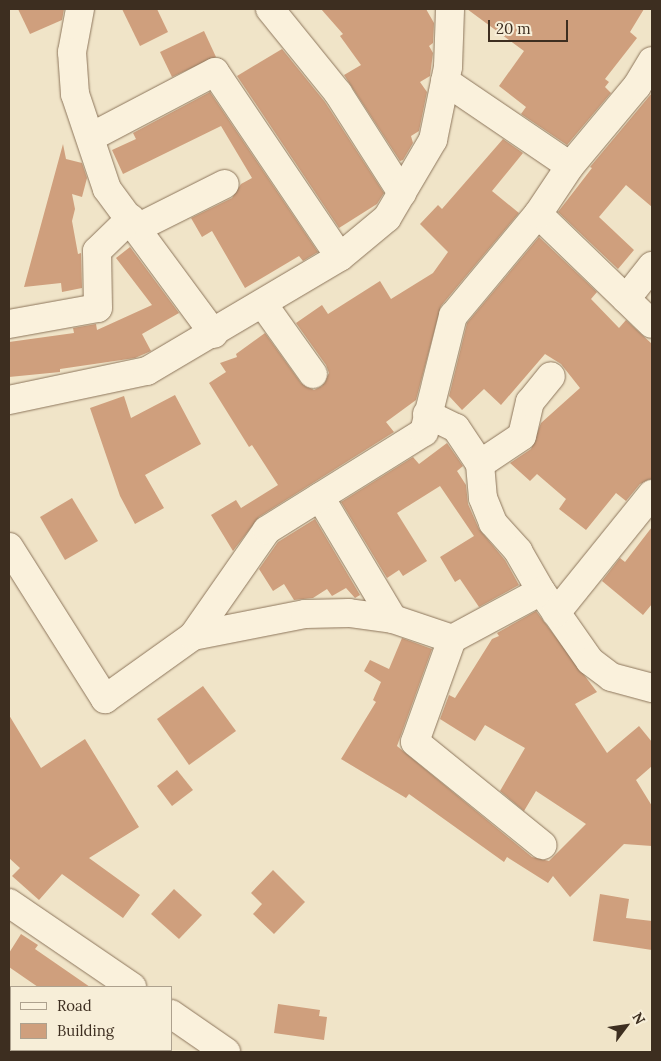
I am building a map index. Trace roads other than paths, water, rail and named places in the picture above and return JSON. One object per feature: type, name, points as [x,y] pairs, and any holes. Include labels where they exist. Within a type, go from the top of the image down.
[{"type":"street","points":[[80,9],[72,52],[75,94],[91,136],[107,188],[214,334]]},
{"type":"street","points":[[270,9],[338,93],[402,193]]},
{"type":"street","points":[[9,400],[147,371],[214,334],[340,257],[387,218],[433,140],[445,81],[446,13]]},
{"type":"street","points":[[9,547],[105,699],[193,636],[267,530],[424,432],[453,316],[538,214],[570,166],[637,86],[652,61]]},
{"type":"street","points":[[91,136],[215,72],[340,257]]},
{"type":"street","points":[[445,81],[570,166]]},
{"type":"street","points":[[9,324],[98,308],[97,252],[134,223],[225,184]]},
{"type":"street","points":[[538,214],[652,324]]},
{"type":"street","points":[[626,299],[652,266]]},
{"type":"street","points":[[263,304],[314,374]]},
{"type":"street","points":[[480,464],[522,436],[530,402],[551,376]]},
{"type":"street","points":[[427,414],[456,428],[480,464],[483,498],[493,523],[518,551],[548,602],[590,662],[611,677],[652,688]]},
{"type":"street","points":[[193,636],[304,614],[349,613],[394,619],[452,639],[548,602],[652,494]]},
{"type":"street","points":[[320,497],[394,619]]},
{"type":"street","points":[[452,639],[415,742],[542,845]]},
{"type":"street","points":[[9,903],[131,986]]},
{"type":"street","points":[[172,1015],[226,1052]]}]
